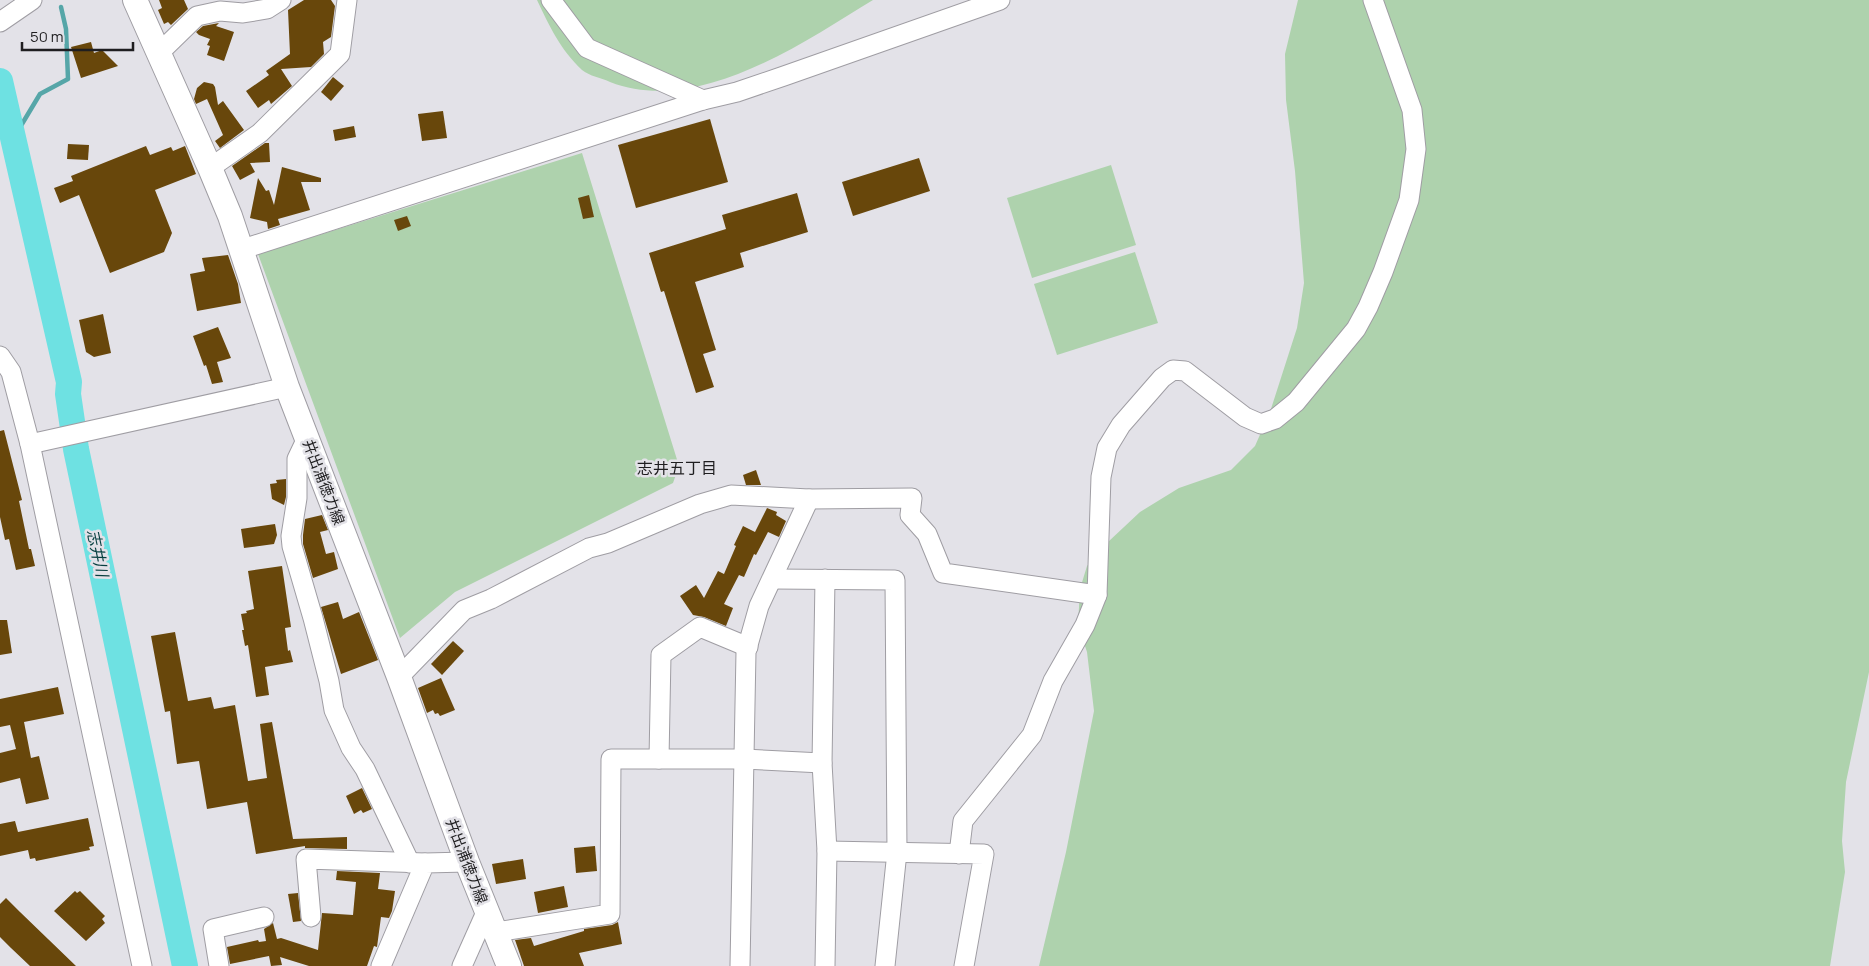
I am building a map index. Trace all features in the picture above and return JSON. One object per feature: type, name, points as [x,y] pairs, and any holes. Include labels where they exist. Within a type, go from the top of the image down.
[{"type":"main road","name":"井出浦徳力線","points":[[135,0],[230,216],[287,387],[399,677],[467,862],[509,966]]},
{"type":"street","points":[[0,22],[32,0]]},
{"type":"street","points":[[159,53],[197,16],[220,11],[243,13],[267,8],[281,0]]},
{"type":"street","points":[[210,168],[260,133],[340,54],[347,0]]},
{"type":"street","points":[[551,0],[587,48],[703,100]]},
{"type":"street","points":[[240,250],[703,100],[784,76],[1000,0]]},
{"type":"street","points":[[959,854],[963,821],[1032,735],[1053,681],[1085,625],[1096,595],[1102,477],[1107,448],[1121,425],[1162,378],[1173,370],[1185,371],[1245,417],[1261,424],[1275,419],[1296,402],[1356,329],[1368,307],[1409,200],[1416,149],[1412,110],[1373,0]]},
{"type":"street","points":[[0,356],[12,372],[30,444],[142,966]]},
{"type":"street","points":[[30,444],[287,387]]},
{"type":"street","points":[[307,438],[297,459],[297,498],[291,536],[292,546],[329,681],[334,710],[351,748],[365,769],[418,863],[381,966]]},
{"type":"street","points":[[399,677],[464,610],[491,599],[589,548],[608,543],[700,504],[731,495],[809,499],[912,498],[910,515],[927,534],[943,573],[1096,595]]},
{"type":"street","points":[[740,966],[746,652],[759,606],[809,499]]},
{"type":"street","points":[[773,579],[895,580],[897,852],[885,966]]},
{"type":"street","points":[[825,579],[822,763],[827,851],[825,966]]},
{"type":"street","points":[[659,759],[662,655],[700,627],[748,647]]},
{"type":"street","points":[[496,932],[610,914],[611,759],[744,759],[822,763]]},
{"type":"street","points":[[827,851],[984,854],[964,966]]},
{"type":"street","points":[[311,917],[306,859],[418,863],[467,862]]},
{"type":"street","points":[[462,966],[487,910]]},
{"type":"street","points":[[219,966],[213,929],[264,918]]},
{"type":"green space","points":[[537,0],[873,0],[814,36],[748,70],[713,83],[678,90],[644,90],[610,82],[582,70],[562,46]]},
{"type":"green space","points":[[1298,0],[1869,0],[1869,672],[1846,782],[1842,841],[1845,872],[1830,966],[1039,966],[1066,852],[1094,711],[1087,652],[1078,625],[1080,589],[1087,566],[1108,542],[1140,512],[1179,488],[1231,470],[1255,446],[1270,412],[1297,328],[1304,283],[1295,171],[1286,100],[1285,54]]},
{"type":"green space","points":[[582,153],[679,466],[673,483],[455,592],[400,638],[258,254]]},
{"type":"green space","points":[[1111,165],[1136,245],[1032,278],[1007,198]]},
{"type":"green space","points":[[1135,252],[1158,323],[1057,355],[1034,284]]},
{"type":"building","points":[[159,0],[184,0],[188,9],[171,25],[168,22],[164,24],[158,10],[162,8]]},
{"type":"building","points":[[304,0],[331,0],[335,6],[331,37],[323,42],[324,54],[311,67],[281,69],[292,86],[271,104],[269,100],[258,108],[246,91],[269,75],[266,71],[290,54],[288,10]]},
{"type":"building","points":[[219,23],[216,26],[234,32],[224,61],[207,55],[210,46],[207,45],[210,39],[196,32],[203,26]]},
{"type":"building","points":[[91,42],[94,53],[102,50],[118,66],[81,78],[71,47]]},
{"type":"building","points":[[333,77],[344,86],[331,101],[321,92]]},
{"type":"building","points":[[204,82],[213,84],[218,105],[223,101],[244,130],[220,148],[215,141],[223,135],[207,99],[196,104],[194,99],[197,88]]},
{"type":"building","points":[[443,111],[447,138],[422,141],[418,114]]},
{"type":"building","points":[[710,119],[728,182],[636,208],[618,145]]},
{"type":"building","points":[[354,126],[356,137],[335,141],[333,130]]},
{"type":"building","points":[[265,143],[269,143],[270,162],[250,163],[255,172],[240,180],[232,166]]},
{"type":"building","points":[[68,144],[89,145],[88,160],[67,159]]},
{"type":"building","points":[[146,146],[150,155],[171,147],[173,151],[185,146],[196,174],[155,190],[172,233],[164,252],[110,273],[79,195],[60,203],[54,188],[73,181],[71,176]]},
{"type":"building","points":[[919,158],[930,191],[853,216],[842,182]]},
{"type":"building","points":[[282,167],[321,178],[321,182],[301,182],[310,210],[278,219],[280,225],[268,229],[267,222],[250,218],[258,178],[266,191],[269,190],[274,205]]},
{"type":"building","points":[[797,193],[808,232],[740,253],[744,267],[695,282],[716,350],[703,354],[714,387],[696,393],[664,291],[661,292],[649,253],[726,229],[722,215]]},
{"type":"building","points":[[589,195],[594,217],[583,219],[578,198]]},
{"type":"building","points":[[407,216],[411,226],[398,231],[394,220]]},
{"type":"building","points":[[228,255],[238,284],[241,303],[197,311],[190,274],[205,271],[202,258]]},
{"type":"building","points":[[103,314],[111,353],[94,357],[86,352],[79,320]]},
{"type":"building","points":[[218,327],[231,358],[217,362],[223,382],[212,384],[193,336]]},
{"type":"building","points":[[4,430],[22,500],[19,501],[29,549],[31,549],[35,566],[16,570],[9,539],[5,540],[0,517],[0,431]]},
{"type":"building","points":[[756,470],[761,485],[746,485],[743,475]]},
{"type":"building","points":[[286,479],[284,505],[272,499],[270,484],[277,483],[276,480]]},
{"type":"building","points":[[767,508],[777,512],[776,515],[786,521],[779,537],[768,532],[756,555],[754,554],[744,577],[739,575],[724,604],[733,608],[726,626],[704,617],[693,615],[680,596],[696,585],[704,598],[718,571],[724,574],[743,526],[755,532]]},
{"type":"building","points":[[322,515],[328,530],[320,532],[326,554],[334,552],[338,569],[313,578],[303,544],[305,519]]},
{"type":"building","points":[[275,524],[277,535],[274,544],[244,548],[241,529]]},
{"type":"building","points":[[282,566],[291,627],[285,628],[288,651],[290,650],[293,662],[265,667],[269,695],[256,697],[248,645],[245,646],[242,630],[244,630],[241,614],[254,609],[248,571]]},
{"type":"building","points":[[338,602],[343,619],[359,612],[378,660],[341,674],[321,607]]},
{"type":"building","points":[[0,620],[7,620],[12,653],[0,655]]},
{"type":"building","points":[[175,632],[188,701],[211,697],[214,709],[235,705],[248,781],[267,778],[260,724],[272,722],[293,839],[347,837],[347,849],[305,848],[305,846],[256,854],[247,802],[207,809],[199,761],[177,764],[170,711],[165,712],[151,636]]},
{"type":"building","points":[[453,641],[464,651],[442,675],[431,664]]},
{"type":"building","points":[[441,678],[455,710],[440,716],[438,713],[435,714],[433,710],[427,713],[418,688]]},
{"type":"building","points":[[58,687],[64,714],[24,722],[31,758],[39,756],[49,799],[26,804],[20,778],[0,783],[0,753],[16,749],[10,725],[0,727],[0,699]]},
{"type":"building","points":[[362,788],[372,809],[363,813],[361,810],[354,814],[346,796]]},
{"type":"building","points":[[88,818],[94,846],[89,847],[90,850],[36,861],[35,858],[30,859],[28,850],[0,856],[0,824],[15,821],[18,832]]},
{"type":"building","points":[[595,846],[597,871],[576,873],[574,848]]},
{"type":"building","points":[[523,859],[526,879],[496,884],[492,864]]},
{"type":"building","points":[[337,871],[380,873],[378,889],[395,891],[392,911],[389,918],[381,917],[377,947],[374,946],[367,966],[309,966],[280,957],[282,965],[271,966],[269,956],[230,964],[227,947],[258,940],[259,942],[266,941],[264,929],[273,923],[277,939],[281,938],[318,950],[322,913],[353,915],[356,882],[336,880]]},
{"type":"building","points":[[564,886],[568,907],[538,913],[534,892]]},
{"type":"building","points":[[75,891],[77,893],[80,891],[105,916],[102,919],[105,923],[86,941],[54,911]]},
{"type":"building","points":[[298,893],[301,921],[293,922],[288,894]]},
{"type":"building","points":[[6,898],[76,966],[30,966],[11,948],[0,937],[0,904]]},
{"type":"building","points":[[618,922],[622,944],[579,953],[584,966],[524,966],[515,940],[531,938],[534,946],[584,931],[584,929],[612,925]]},
{"type":"waterway","name":"志井川","points":[[13,139],[40,94],[68,79],[66,29],[61,7]]},
{"type":"waterway","name":"志井川","points":[[0,81],[69,382],[68,394],[76,449],[185,966]]},
{"type":"district","name":"志井五丁目","points":[[677,468]]}]
